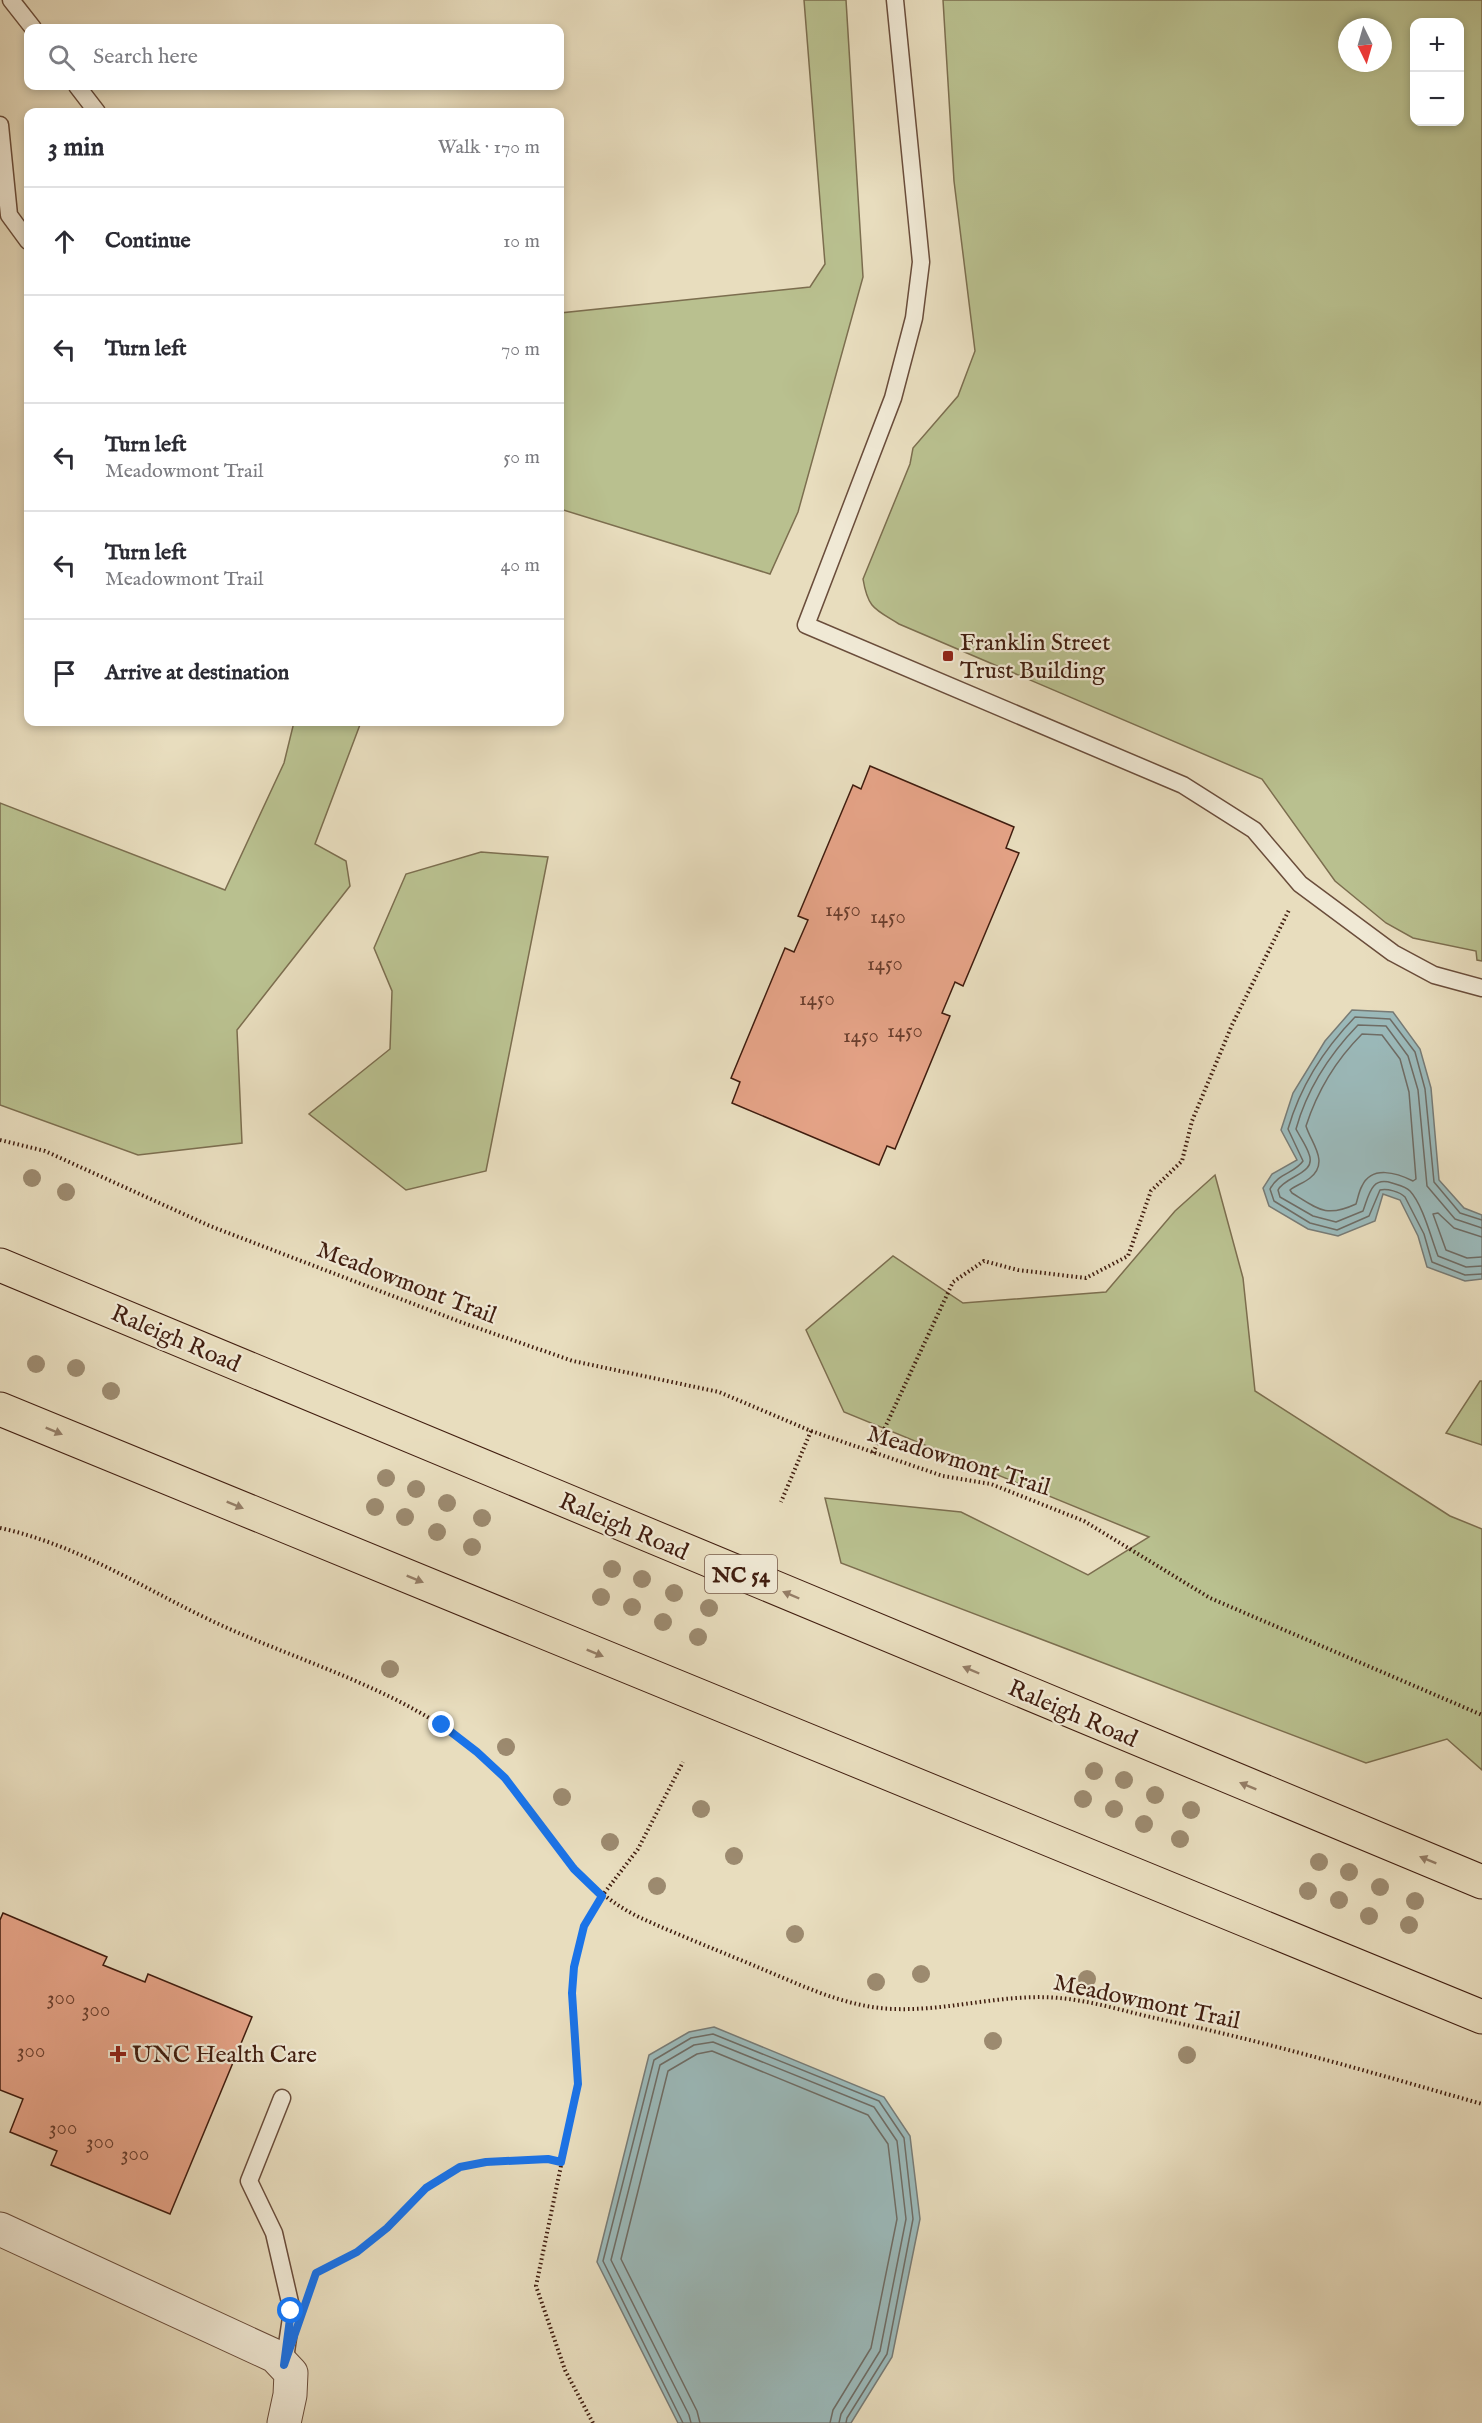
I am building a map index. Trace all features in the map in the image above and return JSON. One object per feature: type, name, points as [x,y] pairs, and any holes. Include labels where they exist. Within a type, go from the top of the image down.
[{"type":"main road","name":"Raleigh Road","points":[[0,1265],[1482,1882]]},
{"type":"main road","points":[[0,1409],[1482,2018]]},
{"type":"street","points":[[0,2230],[275,2356],[291,2373],[290,2395],[284,2423]]},
{"type":"lane","points":[[11,0],[30,24]]},
{"type":"lane","points":[[895,0],[921,262],[914,318],[893,398],[806,625],[1183,786],[1254,830],[1300,884],[1393,953],[1434,975],[1482,988]]},
{"type":"lane","points":[[79,90],[94,108]]},
{"type":"lane","points":[[0,124],[9,215],[24,236]]},
{"type":"lane","points":[[282,2098],[249,2181],[274,2232],[291,2311],[284,2365]]},
{"type":"path","points":[[873,1453],[953,1282],[984,1261],[1018,1270],[1086,1278],[1128,1256],[1151,1191],[1182,1161],[1192,1121],[1232,1025],[1287,916],[1300,884]]},
{"type":"path","name":"Meadowmont Trail","points":[[0,1140],[45,1151],[210,1226],[466,1324],[573,1360],[718,1392],[811,1431],[873,1453],[943,1476],[991,1484],[1084,1521],[1210,1598],[1482,1716]]},
{"type":"path","points":[[781,1502],[811,1431]]},
{"type":"path","name":"Meadowmont Trail","points":[[0,1528],[38,1536],[72,1550],[212,1621],[398,1701],[442,1725],[477,1752],[505,1778],[574,1869],[602,1896],[636,1916],[844,2001],[895,2009],[1018,1998],[1062,1998],[1204,2029],[1482,2104]]},
{"type":"path","points":[[593,2423],[565,2370],[536,2286],[578,2084],[572,1993],[574,1967],[584,1926],[602,1896],[638,1849],[683,1762]]},
{"type":"path","points":[[313,2283],[316,2273],[357,2252],[387,2228],[426,2188],[460,2167],[486,2162],[548,2159],[561,2162]]},
{"type":"green space","points":[[804,0],[846,0],[863,277],[798,512],[770,574],[564,510],[564,313],[810,287],[825,264]]},
{"type":"green space","points":[[943,0],[1482,0],[1482,961],[1477,960],[1476,951],[1413,938],[1386,923],[1335,881],[1262,779],[899,624],[874,607],[867,597],[863,579],[910,464],[913,448],[958,396],[975,351],[954,181]]},
{"type":"green space","points":[[293,726],[359,726],[315,844],[346,861],[350,886],[237,1030],[242,1143],[138,1155],[0,1105],[0,803],[225,890],[284,763]]},
{"type":"green space","points":[[481,852],[548,857],[486,1171],[406,1190],[309,1114],[390,1049],[392,991],[374,948],[406,874]]},
{"type":"green space","points":[[1215,1175],[1243,1278],[1255,1391],[1450,1516],[1482,1529],[1482,1770],[1447,1739],[1366,1763],[841,1563],[825,1498],[961,1512],[1088,1575],[1149,1537],[844,1412],[806,1330],[893,1256],[963,1303],[1106,1292],[1175,1211]]},
{"type":"green space","points":[[1482,1381],[1482,1445],[1446,1433]]},
{"type":"water","points":[[1352,1010],[1393,1012],[1420,1049],[1431,1088],[1439,1180],[1464,1208],[1482,1215],[1482,1279],[1465,1281],[1427,1267],[1418,1236],[1400,1200],[1383,1194],[1375,1221],[1338,1236],[1308,1229],[1269,1206],[1263,1188],[1272,1174],[1297,1160],[1281,1130],[1293,1093],[1325,1041]]},
{"type":"water","points":[[714,2027],[884,2097],[910,2136],[920,2219],[892,2357],[851,2423],[678,2423],[597,2262],[649,2055],[689,2032]]},
{"type":"building","points":[[870,766],[1014,827],[1006,848],[1019,853],[963,986],[955,982],[942,1013],[950,1016],[895,1149],[887,1146],[879,1165],[732,1103],[740,1082],[731,1078],[785,948],[794,952],[808,920],[798,916],[853,785],[861,789]]},
{"type":"building","name":"UNC Health Care","points":[[3,1913],[107,1957],[103,1965],[145,1982],[148,1974],[252,2017],[170,2214],[51,2165],[57,2151],[10,2132],[23,2099],[0,2090],[0,1920]]},
{"type":"place","name":"Franklin Street Trust Building","points":[[948,656]]},
{"type":"place","name":"UNC Health Care","points":[[118,2054]]},
{"type":"route","points":[[291,2311],[284,2365],[316,2273],[357,2252],[387,2228],[426,2188],[460,2167],[486,2162],[548,2159],[561,2162],[578,2084],[572,1993],[574,1967],[584,1926],[602,1896],[574,1869],[505,1778],[477,1752],[442,1725]]}]
